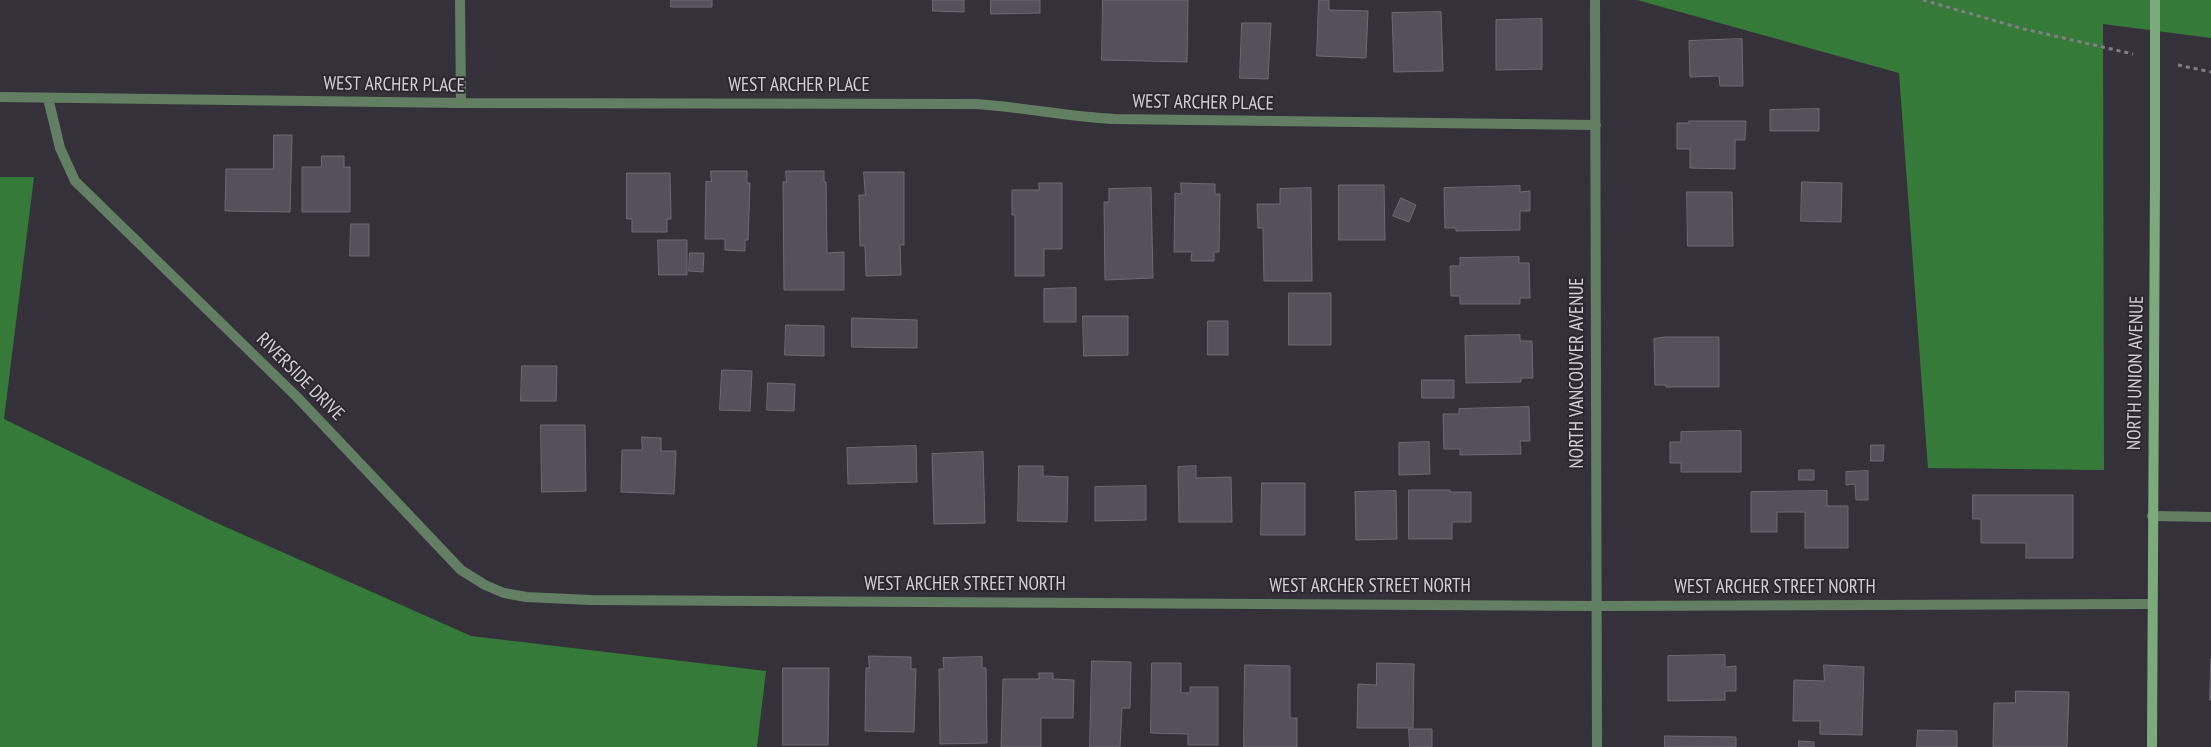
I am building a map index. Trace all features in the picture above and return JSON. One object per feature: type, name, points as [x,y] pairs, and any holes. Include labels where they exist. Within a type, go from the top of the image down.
[{"type":"street","points":[[460,0],[461,103]]},
{"type":"street","name":"NORTH VANCOUVER AVENUE","points":[[1595,0],[1597,747]]},
{"type":"street","name":"NORTH UNION AVENUE","points":[[2152,747],[2151,604],[2155,0]]},
{"type":"street","name":"WEST ARCHER PLACE","points":[[0,97],[461,103],[976,104],[1011,106],[1087,118],[1115,119],[1596,126]]},
{"type":"street","name":"RIVERSIDE DRIVE","points":[[48,98],[60,148],[75,181],[297,397],[462,570],[485,585],[504,593],[526,597],[590,600]]},
{"type":"street","points":[[2152,516],[2211,517]]},
{"type":"street","name":"WEST ARCHER STREET NORTH","points":[[590,600],[1596,606],[2151,604]]},
{"type":"path","points":[[1923,0],[2020,28],[2135,55]]},
{"type":"path","points":[[2173,64],[2211,72]]},
{"type":"green space","points":[[1637,0],[2211,0],[2211,38],[2103,24],[2104,470],[1928,468],[1899,73]]},
{"type":"green space","points":[[0,177],[34,177],[4,419],[210,520],[471,636],[766,671],[757,747],[0,747]]},
{"type":"building","points":[[671,0],[712,0],[712,7],[671,7]]},
{"type":"building","points":[[933,0],[964,0],[964,12],[933,11]]},
{"type":"building","points":[[991,0],[1040,0],[1040,13],[991,14]]},
{"type":"building","points":[[1103,0],[1188,0],[1187,62],[1102,60]]},
{"type":"building","points":[[1319,0],[1329,0],[1329,10],[1368,11],[1366,58],[1317,56]]},
{"type":"building","points":[[1441,12],[1443,71],[1394,72],[1392,13]]},
{"type":"building","points":[[1542,19],[1542,69],[1496,70],[1496,20]]},
{"type":"building","points":[[1242,23],[1271,23],[1268,79],[1240,78]]},
{"type":"building","points":[[1742,39],[1743,86],[1720,86],[1719,76],[1690,77],[1689,41]]},
{"type":"building","points":[[1819,109],[1819,131],[1770,131],[1770,110]]},
{"type":"building","points":[[1689,121],[1746,121],[1745,140],[1735,140],[1735,169],[1690,168],[1690,149],[1677,149],[1677,123],[1689,123]]},
{"type":"building","points":[[274,135],[292,135],[290,212],[225,211],[226,169],[273,169]]},
{"type":"building","points":[[322,156],[344,156],[344,167],[350,167],[350,212],[302,212],[302,167],[321,167]]},
{"type":"building","points":[[711,171],[747,171],[747,183],[750,183],[748,240],[745,240],[745,251],[725,250],[725,239],[705,239],[706,181],[711,182]]},
{"type":"building","points":[[786,171],[824,171],[824,182],[826,182],[827,253],[844,252],[844,290],[784,290],[783,182],[786,182]]},
{"type":"building","points":[[864,172],[904,172],[904,245],[900,245],[901,275],[866,276],[865,246],[860,246],[859,195],[865,195]]},
{"type":"building","points":[[627,173],[670,173],[671,219],[667,219],[667,232],[632,232],[632,219],[627,219]]},
{"type":"building","points":[[1802,182],[1842,183],[1841,222],[1801,221]]},
{"type":"building","points":[[1039,183],[1062,183],[1062,249],[1044,249],[1044,276],[1015,276],[1015,215],[1012,215],[1012,190],[1039,190]]},
{"type":"building","points":[[1181,183],[1215,184],[1215,194],[1220,194],[1219,252],[1214,252],[1214,261],[1191,261],[1192,252],[1174,252],[1175,193],[1181,194]]},
{"type":"building","points":[[1339,185],[1384,185],[1385,240],[1339,240]]},
{"type":"building","points":[[1520,186],[1520,192],[1530,191],[1530,211],[1520,211],[1520,230],[1456,231],[1456,228],[1445,228],[1444,188]]},
{"type":"building","points":[[1151,188],[1153,278],[1105,280],[1104,202],[1109,202],[1109,189]]},
{"type":"building","points":[[1311,188],[1312,281],[1264,281],[1263,228],[1258,228],[1257,204],[1280,204],[1280,189]]},
{"type":"building","points":[[1687,192],[1732,192],[1733,246],[1688,246]]},
{"type":"building","points":[[1401,198],[1416,205],[1409,222],[1393,216]]},
{"type":"building","points":[[351,224],[369,224],[369,256],[350,256]]},
{"type":"building","points":[[658,240],[687,240],[687,275],[659,275]]},
{"type":"building","points":[[690,253],[704,253],[703,272],[689,271]]},
{"type":"building","points":[[1519,257],[1519,263],[1529,263],[1530,298],[1520,298],[1520,304],[1460,304],[1460,296],[1451,296],[1450,266],[1460,266],[1460,258]]},
{"type":"building","points":[[1076,288],[1076,322],[1044,322],[1044,289]]},
{"type":"building","points":[[1289,293],[1331,293],[1331,345],[1289,345]]},
{"type":"building","points":[[1083,316],[1128,316],[1128,355],[1084,356]]},
{"type":"building","points":[[852,318],[917,320],[917,348],[852,347]]},
{"type":"building","points":[[1208,321],[1228,321],[1228,355],[1208,355]]},
{"type":"building","points":[[786,325],[824,326],[824,356],[785,355]]},
{"type":"building","points":[[1520,335],[1520,341],[1532,341],[1533,378],[1521,378],[1521,382],[1466,383],[1465,336]]},
{"type":"building","points":[[1665,337],[1719,337],[1719,387],[1666,387],[1666,385],[1655,385],[1654,339]]},
{"type":"building","points":[[522,366],[557,366],[556,401],[521,401]]},
{"type":"building","points":[[722,370],[752,371],[750,411],[720,410]]},
{"type":"building","points":[[1422,380],[1454,380],[1454,398],[1422,398]]},
{"type":"building","points":[[768,383],[795,384],[794,411],[767,410]]},
{"type":"building","points":[[1529,407],[1530,441],[1520,441],[1521,454],[1460,455],[1460,449],[1444,449],[1443,414],[1459,414],[1459,409]]},
{"type":"building","points":[[541,425],[585,425],[586,491],[542,492]]},
{"type":"building","points":[[1741,431],[1741,472],[1681,472],[1681,463],[1670,463],[1670,442],[1681,442],[1681,432]]},
{"type":"building","points":[[642,437],[661,438],[661,451],[676,451],[674,494],[621,492],[622,450],[642,450]]},
{"type":"building","points":[[1429,442],[1430,474],[1399,475],[1399,443]]},
{"type":"building","points":[[1871,445],[1884,445],[1883,461],[1871,461]]},
{"type":"building","points":[[916,446],[917,482],[848,484],[847,448]]},
{"type":"building","points":[[983,452],[985,523],[934,524],[932,454]]},
{"type":"building","points":[[1019,466],[1043,466],[1043,476],[1068,477],[1067,522],[1018,521]]},
{"type":"building","points":[[1196,466],[1196,478],[1231,477],[1232,522],[1179,522],[1178,467]]},
{"type":"building","points":[[1799,470],[1814,470],[1814,480],[1799,480]]},
{"type":"building","points":[[1868,471],[1868,500],[1856,500],[1855,484],[1846,485],[1846,472]]},
{"type":"building","points":[[1262,483],[1305,483],[1305,535],[1261,535]]},
{"type":"building","points":[[1146,486],[1146,520],[1095,521],[1095,487]]},
{"type":"building","points":[[1409,490],[1471,492],[1471,522],[1452,522],[1452,539],[1409,539]]},
{"type":"building","points":[[1396,491],[1397,539],[1356,540],[1355,492]]},
{"type":"building","points":[[1827,491],[1827,506],[1848,506],[1848,548],[1805,548],[1805,512],[1777,512],[1777,532],[1751,532],[1751,492]]},
{"type":"building","points":[[1973,495],[2073,495],[2073,558],[2026,558],[2026,543],[1981,543],[1981,519],[1973,519]]},
{"type":"building","points":[[1725,655],[1725,667],[1736,666],[1736,691],[1725,691],[1725,700],[1668,701],[1668,656]]},
{"type":"building","points":[[869,656],[911,657],[911,669],[916,669],[914,732],[865,731],[866,668],[869,668]]},
{"type":"building","points":[[982,657],[982,668],[986,668],[987,743],[940,744],[939,669],[944,669],[943,658]]},
{"type":"building","points":[[2211,659],[2211,700],[2210,700]]},
{"type":"building","points":[[1092,661],[1131,662],[1130,708],[1122,708],[1120,747],[1090,747]]},
{"type":"building","points":[[1152,663],[1181,663],[1181,693],[1190,693],[1190,687],[1218,687],[1218,745],[1188,745],[1188,734],[1151,733]]},
{"type":"building","points":[[1377,663],[1414,664],[1413,728],[1357,728],[1358,684],[1376,685]]},
{"type":"building","points":[[1245,665],[1290,666],[1290,718],[1297,718],[1297,747],[1244,747]]},
{"type":"building","points":[[1824,665],[1864,667],[1862,735],[1820,734],[1820,721],[1793,721],[1794,680],[1824,681]]},
{"type":"building","points":[[783,668],[829,668],[828,745],[783,745]]},
{"type":"building","points":[[1039,673],[1053,673],[1053,679],[1074,680],[1073,718],[1041,718],[1041,747],[1001,747],[1003,679],[1039,679]]},
{"type":"building","points":[[2016,691],[2069,692],[2067,747],[1993,747],[1994,703],[2015,703]]},
{"type":"building","points":[[1409,729],[1432,729],[1432,747],[1410,747]]},
{"type":"building","points":[[1918,730],[1957,731],[1957,747],[1917,747]]},
{"type":"building","points":[[1665,736],[1736,737],[1736,747],[1665,747]]},
{"type":"building","points":[[1799,741],[1814,742],[1814,747],[1799,747]]}]
